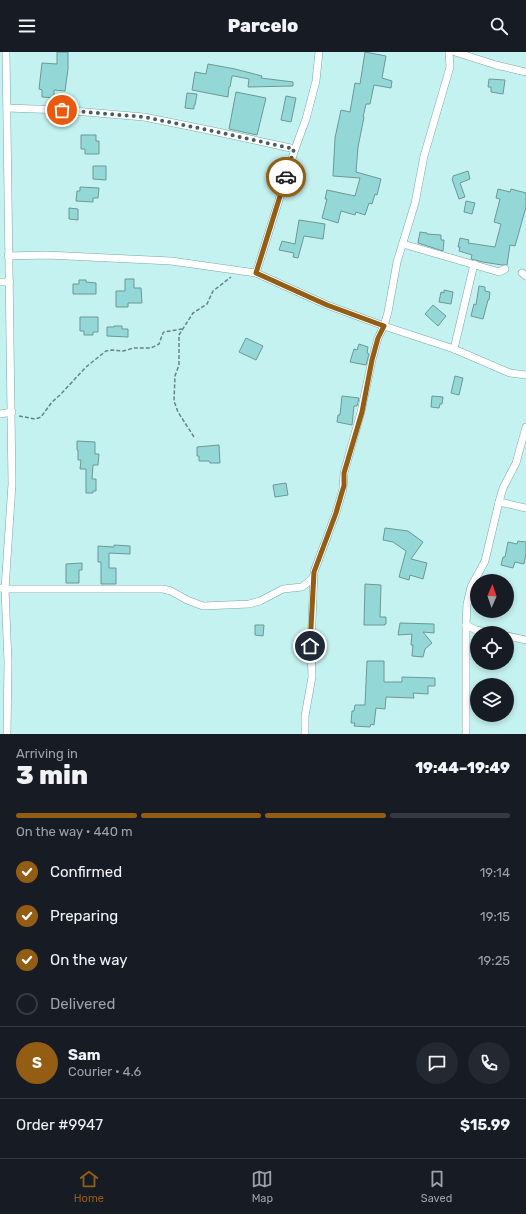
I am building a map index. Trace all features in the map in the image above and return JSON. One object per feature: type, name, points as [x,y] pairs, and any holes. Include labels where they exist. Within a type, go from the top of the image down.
[{"type":"street","points":[[6,52],[3,62],[7,108],[8,256],[10,282],[12,413],[12,484],[3,589],[8,662],[7,734]]},
{"type":"street","points":[[256,273],[294,149],[306,119],[318,72],[319,52]]},
{"type":"street","points":[[305,734],[305,716],[312,678],[310,646],[313,578],[316,565],[336,513],[344,486],[344,473],[362,412],[372,360],[378,338],[384,326],[388,312],[397,262],[414,203],[424,156],[450,67],[448,52]]},
{"type":"street","points":[[455,52],[496,65],[526,72]]},
{"type":"street","points":[[7,108],[62,110],[144,117],[294,149]]},
{"type":"street","points":[[403,244],[499,272],[505,269]]},
{"type":"street","points":[[8,256],[55,255],[164,260],[256,273],[327,305],[454,349],[510,372],[526,376]]},
{"type":"street","points":[[454,349],[474,264]]},
{"type":"street","points":[[0,282],[10,282]]},
{"type":"street","points":[[0,414],[12,413]]},
{"type":"street","points":[[466,734],[467,604],[471,587],[485,561],[503,488],[516,463],[526,427]]},
{"type":"street","points":[[499,502],[526,508]]},
{"type":"street","points":[[3,589],[163,589],[205,606],[255,603],[283,589],[302,587],[313,578]]},
{"type":"street","points":[[466,625],[470,627]]},
{"type":"street","points":[[514,637],[526,640]]},
{"type":"street","points":[[0,662],[8,662]]},
{"type":"path","points":[[194,437],[178,412],[174,401],[175,376],[179,366],[179,335],[182,328],[195,312],[207,304],[215,289],[227,279],[243,271]]},
{"type":"path","points":[[12,413],[32,419],[38,419],[52,402],[86,367],[106,351],[112,350],[123,352],[134,348],[151,348],[159,344],[163,333],[182,328]]},
{"type":"building","points":[[57,52],[68,52],[68,69],[65,91],[54,90],[54,98],[42,97],[42,90],[39,89],[42,63],[57,64]]},
{"type":"building","points":[[365,52],[386,56],[382,78],[392,81],[391,88],[374,85],[370,104],[366,104],[358,147],[356,172],[381,179],[377,195],[375,194],[372,204],[369,203],[365,215],[356,212],[355,215],[341,211],[338,223],[322,218],[327,199],[325,199],[327,190],[355,196],[360,178],[333,176],[335,138],[341,110],[350,112],[355,83],[360,84]]},
{"type":"building","points":[[208,64],[262,76],[261,78],[293,82],[293,86],[248,87],[249,79],[232,76],[228,97],[192,90],[195,72],[206,74]]},
{"type":"building","points":[[489,79],[505,80],[503,94],[491,92],[491,87],[488,87]]},
{"type":"building","points":[[236,92],[266,98],[257,135],[229,129]]},
{"type":"building","points":[[187,93],[197,94],[194,109],[185,108]]},
{"type":"building","points":[[286,96],[296,98],[291,122],[281,120]]},
{"type":"building","points":[[81,135],[96,135],[96,141],[99,141],[99,154],[85,154],[85,149],[81,149]]},
{"type":"building","points":[[93,166],[106,166],[106,180],[93,179]]},
{"type":"building","points":[[468,171],[470,179],[460,183],[465,197],[459,199],[452,179],[453,176]]},
{"type":"building","points":[[80,187],[99,188],[98,198],[93,198],[93,202],[76,201],[77,191],[80,191]]},
{"type":"building","points":[[498,189],[510,192],[511,189],[526,193],[526,207],[515,246],[510,245],[507,265],[471,259],[472,255],[459,251],[460,247],[458,247],[460,238],[469,240],[468,243],[495,247],[501,224],[494,222],[500,199],[496,198]]},
{"type":"building","points":[[466,201],[475,203],[472,214],[464,212]]},
{"type":"building","points":[[69,208],[78,209],[78,220],[69,219]]},
{"type":"building","points":[[299,220],[325,224],[323,239],[304,236],[298,258],[293,257],[294,253],[279,250],[282,241],[295,244]]},
{"type":"building","points":[[420,232],[441,235],[441,240],[444,240],[443,251],[418,243]]},
{"type":"building","points":[[125,279],[134,279],[134,288],[141,288],[142,303],[128,303],[128,307],[116,307],[116,291],[125,291]]},
{"type":"building","points":[[79,280],[86,280],[86,282],[96,283],[96,294],[73,294],[73,284],[79,284]]},
{"type":"building","points":[[479,286],[485,287],[485,291],[490,292],[483,319],[471,316],[474,304],[476,305]]},
{"type":"building","points":[[444,290],[453,292],[451,304],[439,302],[441,292],[444,293]]},
{"type":"building","points":[[433,305],[446,316],[438,326],[425,314]]},
{"type":"building","points":[[80,317],[98,317],[98,332],[93,332],[93,335],[84,335],[84,331],[80,331]]},
{"type":"building","points":[[122,326],[122,329],[128,329],[128,337],[107,336],[107,327]]},
{"type":"building","points":[[246,338],[263,346],[256,360],[239,352]]},
{"type":"building","points":[[359,344],[368,347],[367,353],[369,354],[366,365],[350,362],[354,349],[357,350]]},
{"type":"building","points":[[455,376],[463,378],[459,395],[451,393]]},
{"type":"building","points":[[342,396],[359,398],[357,406],[354,406],[352,425],[337,422],[338,415],[340,415]]},
{"type":"building","points":[[432,396],[443,397],[442,404],[440,404],[439,408],[431,407]]},
{"type":"building","points":[[77,441],[95,442],[95,454],[99,454],[98,465],[93,465],[92,479],[96,479],[96,491],[93,491],[93,493],[86,493],[86,469],[80,469],[81,460],[78,460]]},
{"type":"building","points":[[219,445],[220,463],[199,461],[199,456],[197,456],[197,447]]},
{"type":"building","points":[[286,483],[288,495],[275,497],[273,485]]},
{"type":"building","points":[[385,528],[408,531],[423,542],[411,559],[427,563],[423,579],[410,575],[409,580],[399,577],[406,551],[393,542],[383,540]]},
{"type":"building","points":[[518,541],[526,542],[524,564],[515,562],[513,568],[501,565],[503,557],[505,557],[508,542],[517,544]]},
{"type":"building","points":[[114,545],[130,546],[130,554],[109,553],[109,568],[116,568],[116,584],[101,584],[101,562],[98,562],[98,546],[114,547]]},
{"type":"building","points":[[82,563],[82,570],[79,570],[79,583],[66,583],[66,564]]},
{"type":"building","points":[[365,584],[381,585],[380,617],[386,617],[385,625],[364,625]]},
{"type":"building","points":[[400,623],[434,624],[434,633],[423,632],[432,643],[425,649],[423,657],[412,656],[412,634],[398,635]]},
{"type":"building","points":[[255,625],[264,625],[263,636],[255,635]]},
{"type":"building","points":[[367,661],[384,661],[384,682],[402,682],[402,677],[435,678],[435,686],[428,686],[428,694],[413,693],[414,698],[386,697],[385,709],[376,708],[374,725],[371,724],[370,727],[354,726],[355,723],[351,723],[352,711],[354,711],[355,705],[365,705]]},
{"type":"way so far","points":[[62,110],[144,117],[294,149],[286,177]]},
{"type":"route","points":[[286,177],[256,273],[327,305],[384,326],[378,338],[372,360],[362,412],[344,473],[344,486],[336,513],[314,572],[310,646]]}]
